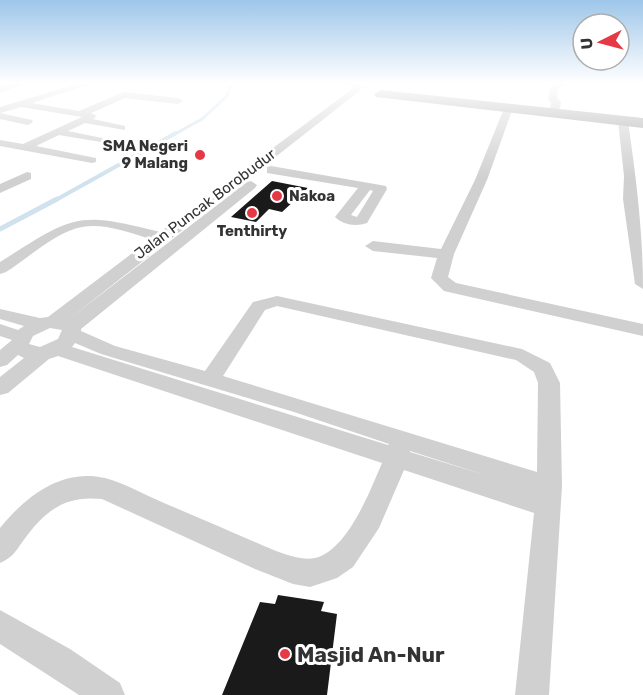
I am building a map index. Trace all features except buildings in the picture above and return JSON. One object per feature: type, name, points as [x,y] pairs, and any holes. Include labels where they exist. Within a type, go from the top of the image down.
[{"type":"main road","points":[[565,114],[643,123]]},
{"type":"main road","points":[[627,114],[643,117]]},
{"type":"street","points":[[71,114],[122,128]]},
{"type":"street","points":[[23,148],[58,132],[87,114]]},
{"type":"street","name":"Jalan Puncak Borobudur","points":[[0,388],[161,237],[331,114]]},
{"type":"street","points":[[506,114],[482,180],[446,254],[440,278],[450,287],[643,330]]},
{"type":"street","points":[[0,116],[28,122]]},
{"type":"street","points":[[623,121],[630,176],[630,199],[643,284]]},
{"type":"street","name":"Jalan Puncak Borobudur","points":[[56,335],[271,170],[314,128]]},
{"type":"street","points":[[58,132],[103,141]]},
{"type":"street","points":[[0,143],[92,160]]},
{"type":"street","points":[[271,170],[367,186]]},
{"type":"street","points":[[0,189],[27,176]]},
{"type":"street","points":[[210,200],[228,204]]},
{"type":"street","points":[[0,270],[66,228],[80,223],[100,223],[161,237]]},
{"type":"street","points":[[373,246],[446,254]]},
{"type":"street","points":[[210,379],[259,306],[277,301],[530,357],[543,368],[549,382],[548,496],[532,695]]},
{"type":"street","points":[[0,314],[296,415],[548,496]]},
{"type":"street","points":[[0,330],[20,341],[26,352],[56,335]]},
{"type":"street","points":[[0,360],[26,332],[56,335],[210,379],[296,415]]},
{"type":"street","points":[[0,550],[32,512],[54,494],[80,487],[105,489],[265,560],[310,573],[330,568],[346,554],[364,532],[400,448]]},
{"type":"street","points":[[0,626],[108,695]]},
{"type":"waterway","points":[[173,135],[207,114]]},
{"type":"waterway","points":[[54,201],[176,133]]},
{"type":"waterway","points":[[0,229],[57,199]]},
{"type":"place","name":"SMA Negeri 9 Malang","points":[[200,155]]},
{"type":"place","name":"Nakoa","points":[[277,196]]},
{"type":"place","name":"Tenthirty","points":[[252,213]]},
{"type":"place","name":"Masjid An-Nur","points":[[285,654]]}]
